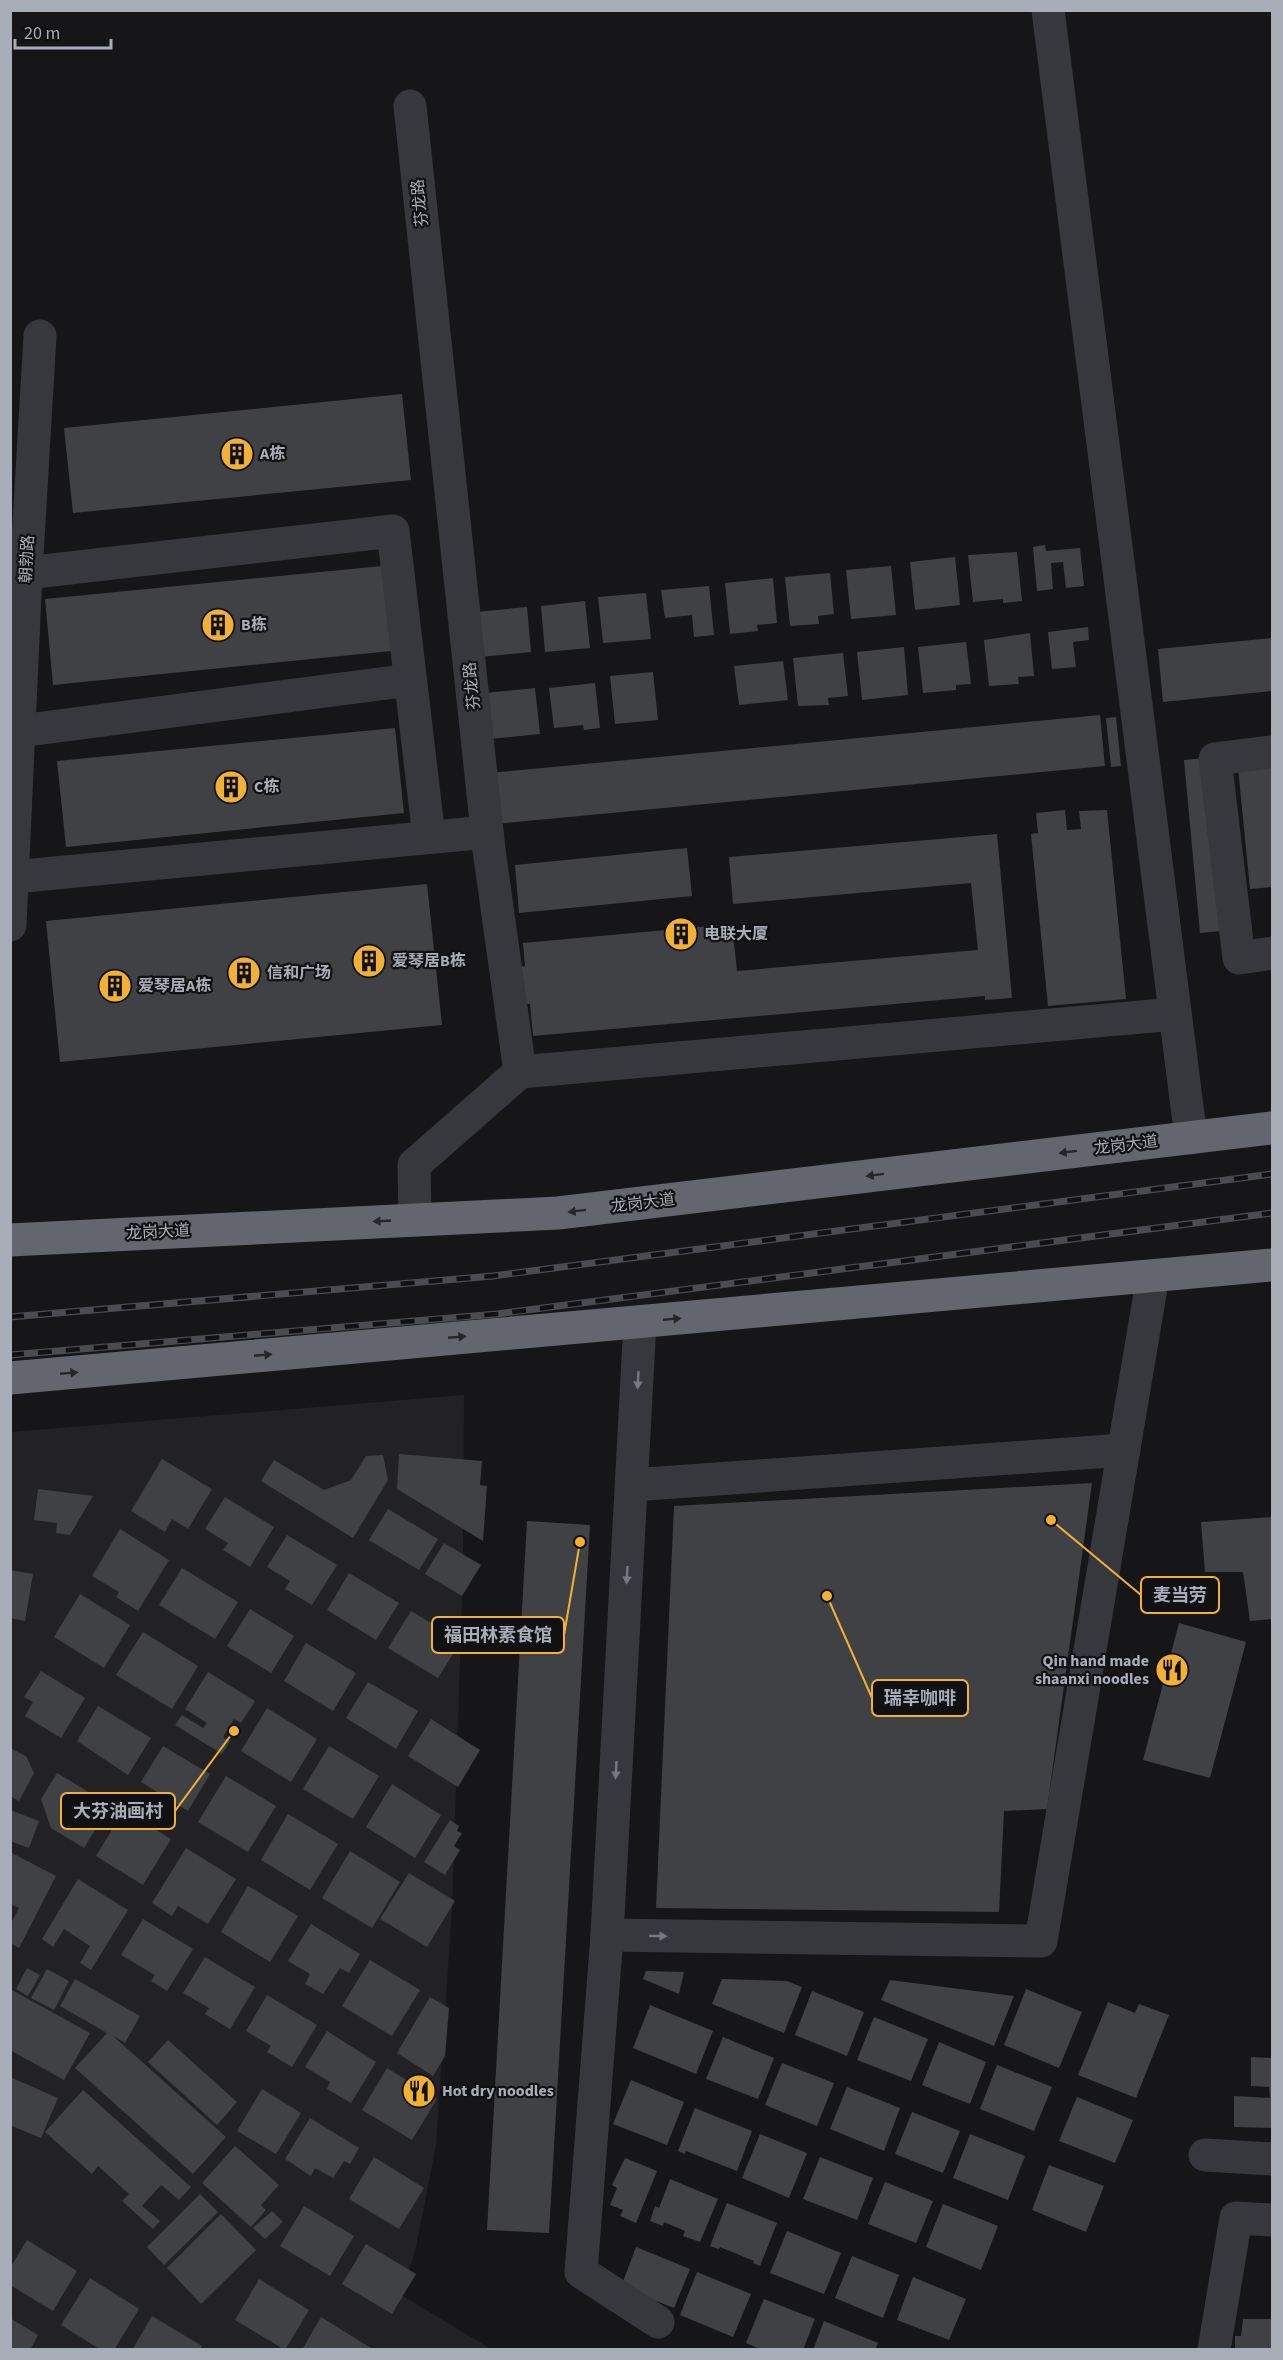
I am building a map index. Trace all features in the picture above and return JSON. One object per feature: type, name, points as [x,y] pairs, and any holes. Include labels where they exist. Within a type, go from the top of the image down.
[{"type":"highway","name":"龙岗大道","points":[[10,1240],[558,1213],[1272,1128]]},
{"type":"highway","points":[[10,1378],[1272,1264]]},
{"type":"street","points":[[1048,10],[1191,1138]]},
{"type":"street","name":"芬龙路","points":[[410,106],[487,832],[520,1072]]},
{"type":"street","name":"朝勃路","points":[[10,925],[26,573],[40,336]]},
{"type":"street","points":[[26,573],[393,531],[429,837]]},
{"type":"street","points":[[20,731],[410,680]]},
{"type":"street","points":[[1272,752],[1215,759],[1239,958],[1272,953]]},
{"type":"street","points":[[13,877],[487,832]]},
{"type":"street","points":[[415,1220],[414,1165],[520,1072],[1175,1014]]},
{"type":"street","points":[[607,1935],[1041,1941],[1153,1276]]},
{"type":"street","points":[[640,1322],[607,1935],[580,2272],[658,2322]]},
{"type":"street","points":[[632,1485],[1124,1450]]},
{"type":"street","points":[[1205,2155],[1272,2159]]},
{"type":"street","points":[[1214,2349],[1236,2218],[1272,2220]]},
{"type":"shaded area","points":[[464,1395],[463,1570],[452,1909],[436,2145],[412,2262],[398,2293],[491,2349],[11,2350],[11,1432]]},
{"type":"building","name":"A栋","points":[[402,394],[411,480],[73,513],[64,428]]},
{"type":"building","points":[[1045,545],[1046,551],[1080,548],[1084,586],[1066,588],[1063,562],[1051,563],[1053,589],[1037,591],[1033,547]]},
{"type":"building","points":[[1017,552],[1022,601],[1003,603],[1003,599],[973,602],[968,555]]},
{"type":"building","points":[[955,557],[960,605],[915,610],[910,562]]},
{"type":"building","name":"B栋","points":[[382,566],[391,651],[53,685],[45,599]]},
{"type":"building","points":[[891,566],[896,615],[851,619],[846,570]]},
{"type":"building","points":[[830,573],[834,614],[818,616],[819,624],[790,626],[785,577]]},
{"type":"building","points":[[773,578],[777,623],[757,625],[758,631],[730,634],[725,583]]},
{"type":"building","points":[[709,586],[714,635],[694,637],[692,615],[665,618],[661,590]]},
{"type":"building","points":[[646,593],[651,639],[603,643],[598,597]]},
{"type":"building","points":[[585,601],[590,648],[545,652],[541,606]]},
{"type":"building","points":[[527,607],[531,652],[480,657],[476,612]]},
{"type":"building","points":[[1088,627],[1089,640],[1073,642],[1076,667],[1052,669],[1048,632]]},
{"type":"building","points":[[1030,633],[1034,676],[1018,677],[1019,684],[989,686],[984,640]]},
{"type":"building","points":[[1272,638],[1272,691],[1163,702],[1158,649]]},
{"type":"building","points":[[966,642],[971,684],[956,685],[956,690],[923,693],[918,647]]},
{"type":"building","points":[[904,647],[908,695],[862,700],[857,652]]},
{"type":"building","points":[[843,653],[848,696],[828,698],[829,705],[798,706],[793,658]]},
{"type":"building","points":[[783,661],[788,700],[739,705],[734,666]]},
{"type":"building","points":[[653,672],[658,720],[615,724],[610,676]]},
{"type":"building","points":[[595,683],[600,728],[584,730],[583,725],[554,728],[549,688]]},
{"type":"building","points":[[535,688],[540,734],[489,739],[485,693]]},
{"type":"building","points":[[1100,715],[1105,766],[496,824],[490,773]]},
{"type":"building","points":[[1116,717],[1121,766],[1111,767],[1106,718]]},
{"type":"building","name":"C栋","points":[[395,728],[404,813],[66,847],[57,761]]},
{"type":"building","points":[[1206,758],[1222,931],[1200,933],[1184,760]]},
{"type":"building","points":[[1272,765],[1272,887],[1250,889],[1238,768]]},
{"type":"building","points":[[1065,810],[1067,830],[1081,829],[1079,811],[1107,810],[1126,999],[1048,1006],[1031,834],[1038,833],[1036,813]]},
{"type":"building","name":"电联大厦","points":[[997,834],[1012,998],[985,1000],[985,996],[533,1036],[530,1004],[521,1004],[518,967],[525,966],[523,943],[732,924],[737,971],[978,950],[971,883],[733,904],[729,857]]},
{"type":"building","points":[[687,848],[692,896],[519,913],[515,865]]},
{"type":"building","name":"信和广场","points":[[427,884],[442,1025],[60,1062],[46,921]]},
{"type":"building","points":[[399,1454],[482,1461],[480,1485],[487,1486],[483,1541],[397,1489]]},
{"type":"building","points":[[383,1455],[388,1480],[353,1538],[261,1481],[274,1460],[324,1490],[351,1480],[366,1456]]},
{"type":"building","points":[[162,1459],[212,1489],[188,1529],[172,1519],[165,1532],[131,1511]]},
{"type":"building","points":[[1092,1483],[1047,1809],[1004,1811],[999,1912],[656,1908],[674,1506]]},
{"type":"building","points":[[38,1489],[93,1496],[70,1535],[56,1533],[57,1523],[34,1520]]},
{"type":"building","points":[[225,1497],[274,1527],[250,1567],[223,1550],[228,1543],[205,1529]]},
{"type":"building","points":[[388,1509],[438,1539],[419,1570],[369,1540]]},
{"type":"building","points":[[1272,1517],[1272,1619],[1250,1621],[1243,1572],[1205,1572],[1201,1522]]},
{"type":"building","points":[[527,1521],[590,1525],[549,2233],[487,2230]]},
{"type":"building","points":[[120,1529],[169,1560],[138,1611],[116,1597],[119,1592],[92,1576]]},
{"type":"building","points":[[287,1535],[337,1565],[312,1605],[285,1589],[290,1581],[267,1567]]},
{"type":"building","points":[[444,1543],[481,1565],[462,1596],[425,1574]]},
{"type":"building","points":[[182,1568],[238,1602],[215,1639],[159,1605]]},
{"type":"building","points":[[10,1570],[33,1574],[25,1621],[10,1618]]},
{"type":"building","points":[[349,1573],[399,1603],[376,1640],[327,1610]]},
{"type":"building","points":[[80,1594],[130,1625],[104,1668],[54,1637]]},
{"type":"building","points":[[250,1609],[294,1636],[271,1673],[227,1646]]},
{"type":"building","points":[[411,1611],[461,1641],[438,1678],[388,1648]]},
{"type":"building","points":[[1179,1623],[1246,1642],[1210,1778],[1143,1760]]},
{"type":"building","points":[[143,1632],[198,1666],[172,1709],[116,1675]]},
{"type":"building","points":[[306,1643],[356,1673],[333,1711],[284,1681]]},
{"type":"building","points":[[41,1671],[85,1698],[61,1738],[25,1716],[33,1702],[24,1697]]},
{"type":"building","points":[[208,1672],[255,1701],[241,1723],[234,1719],[223,1737],[230,1741],[222,1754],[175,1725],[182,1715],[203,1728],[207,1723],[185,1709]]},
{"type":"building","points":[[368,1682],[418,1711],[396,1749],[346,1718]]},
{"type":"building","points":[[98,1706],[151,1738],[128,1775],[77,1741]]},
{"type":"building","points":[[267,1708],[317,1739],[291,1782],[241,1751]]},
{"type":"building","points":[[431,1719],[480,1750],[458,1787],[408,1756]]},
{"type":"building","points":[[163,1746],[210,1774],[188,1811],[141,1782]]},
{"type":"building","points":[[329,1746],[379,1776],[353,1819],[303,1789]]},
{"type":"building","points":[[10,1748],[26,1756],[34,1773],[19,1801],[10,1796]]},
{"type":"building","points":[[57,1773],[110,1805],[84,1848],[51,1828],[41,1799]]},
{"type":"building","points":[[226,1776],[276,1806],[248,1852],[198,1822]]},
{"type":"building","points":[[392,1784],[441,1815],[415,1858],[366,1827]]},
{"type":"building","points":[[10,1810],[39,1821],[29,1848],[10,1841]]},
{"type":"building","points":[[124,1810],[171,1839],[143,1885],[96,1856]]},
{"type":"building","points":[[288,1814],[338,1844],[310,1890],[261,1860]]},
{"type":"building","points":[[450,1820],[459,1826],[457,1831],[462,1833],[454,1846],[460,1850],[445,1875],[424,1862]]},
{"type":"building","points":[[186,1848],[236,1879],[208,1924],[178,1906],[172,1916],[152,1903]]},
{"type":"building","points":[[350,1851],[400,1882],[372,1928],[322,1898]]},
{"type":"building","points":[[10,1852],[56,1876],[19,1948],[10,1943],[10,1925],[19,1908],[10,1904]]},
{"type":"building","points":[[409,1873],[455,1901],[427,1947],[380,1919]]},
{"type":"building","points":[[78,1879],[128,1910],[91,1970],[80,1963],[90,1946],[64,1929],[53,1947],[42,1939]]},
{"type":"building","points":[[248,1886],[298,1916],[270,1962],[221,1932]]},
{"type":"building","points":[[143,1919],[193,1949],[167,1991],[151,1981],[155,1975],[121,1955]]},
{"type":"building","points":[[311,1924],[360,1954],[349,1973],[340,1968],[323,1994],[305,1984],[310,1974],[288,1961]]},
{"type":"building","points":[[205,1957],[255,1987],[230,2029],[205,2014],[209,2008],[183,1993]]},
{"type":"building","points":[[370,1960],[420,1990],[392,2036],[342,2006]]},
{"type":"building","points":[[27,1968],[40,1975],[28,1996],[16,1989]]},
{"type":"building","points":[[47,1969],[69,1981],[54,2010],[31,1998]]},
{"type":"building","points":[[646,1971],[684,1972],[679,1994],[643,1979]]},
{"type":"building","points":[[75,1979],[140,2016],[125,2043],[112,2035],[226,2137],[193,2174],[75,2068],[107,2033],[60,2006]]},
{"type":"building","points":[[722,1979],[787,1981],[802,1987],[784,2033],[712,2004]]},
{"type":"building","points":[[890,1980],[1014,1996],[994,2046],[881,2000]]},
{"type":"building","points":[[10,1989],[90,2033],[64,2080],[10,2050]]},
{"type":"building","points":[[1026,1989],[1082,2012],[1059,2068],[1004,2045]]},
{"type":"building","points":[[812,1991],[864,2012],[847,2056],[795,2035]]},
{"type":"building","points":[[267,1995],[317,2025],[292,2067],[267,2052],[271,2046],[246,2031]]},
{"type":"building","points":[[430,1997],[449,2008],[445,2056],[433,2076],[397,2053]]},
{"type":"building","points":[[1108,2002],[1135,2013],[1139,2004],[1169,2015],[1136,2098],[1078,2075]]},
{"type":"building","points":[[650,2005],[713,2031],[696,2074],[633,2048]]},
{"type":"building","points":[[874,2017],[928,2039],[911,2081],[857,2060]]},
{"type":"building","points":[[327,2031],[376,2062],[351,2103],[327,2089],[330,2082],[305,2067]]},
{"type":"building","points":[[723,2037],[774,2058],[758,2099],[706,2079]]},
{"type":"building","points":[[168,2040],[237,2102],[217,2125],[148,2062]]},
{"type":"building","points":[[939,2042],[986,2062],[970,2104],[922,2085]]},
{"type":"building","points":[[1251,2057],[1272,2058],[1272,2128],[1234,2127],[1234,2096],[1270,2098],[1269,2087],[1251,2086]]},
{"type":"building","points":[[782,2063],[834,2083],[817,2126],[765,2105]]},
{"type":"building","points":[[997,2065],[1052,2087],[1034,2131],[980,2109]]},
{"type":"building","points":[[387,2068],[437,2099],[412,2140],[362,2110]]},
{"type":"building","points":[[10,2077],[58,2098],[41,2138],[10,2125]]},
{"type":"building","points":[[631,2080],[684,2102],[667,2145],[613,2124]]},
{"type":"building","points":[[847,2087],[900,2108],[884,2151],[830,2129]]},
{"type":"building","points":[[262,2089],[301,2113],[276,2154],[237,2131]]},
{"type":"building","points":[[83,2090],[191,2187],[179,2200],[161,2185],[142,2206],[160,2221],[153,2229],[122,2201],[129,2194],[98,2166],[92,2174],[45,2132]]},
{"type":"building","points":[[1077,2097],[1133,2120],[1115,2163],[1059,2141]]},
{"type":"building","points":[[695,2108],[752,2131],[737,2171],[686,2151],[685,2154],[678,2151]]},
{"type":"building","points":[[912,2112],[960,2131],[943,2173],[895,2154]]},
{"type":"building","points":[[310,2118],[359,2148],[350,2164],[344,2161],[333,2178],[315,2168],[311,2176],[285,2159]]},
{"type":"building","points":[[760,2134],[807,2153],[789,2198],[742,2178]]},
{"type":"building","points":[[970,2134],[1025,2156],[1008,2200],[953,2178]]},
{"type":"building","points":[[235,2146],[279,2185],[261,2205],[266,2210],[251,2227],[202,2183]]},
{"type":"building","points":[[374,2157],[424,2188],[399,2229],[349,2199]]},
{"type":"building","points":[[820,2157],[873,2178],[857,2220],[803,2199]]},
{"type":"building","points":[[625,2158],[657,2171],[636,2223],[620,2216],[623,2210],[610,2205],[617,2188],[612,2185]]},
{"type":"building","points":[[1049,2165],[1104,2186],[1086,2232],[1032,2210]]},
{"type":"building","points":[[670,2179],[718,2199],[700,2242],[683,2236],[685,2231],[664,2222],[663,2226],[650,2221],[655,2206],[659,2208]]},
{"type":"building","points":[[885,2182],[933,2201],[916,2243],[868,2224]]},
{"type":"building","points":[[200,2194],[218,2212],[164,2265],[147,2247]]},
{"type":"building","points":[[727,2203],[777,2223],[760,2266],[753,2263],[754,2261],[720,2247],[719,2249],[710,2246]]},
{"type":"building","points":[[943,2204],[998,2226],[981,2270],[926,2247]]},
{"type":"building","points":[[304,2206],[354,2236],[330,2276],[280,2246]]},
{"type":"building","points":[[272,2211],[283,2222],[265,2239],[253,2228]]},
{"type":"building","points":[[221,2214],[256,2250],[201,2304],[167,2268]]},
{"type":"building","points":[[787,2231],[841,2253],[824,2294],[770,2273]]},
{"type":"building","points":[[27,2240],[77,2271],[53,2311],[10,2285],[10,2268]]},
{"type":"building","points":[[366,2244],[416,2274],[392,2314],[342,2284]]},
{"type":"building","points":[[636,2247],[690,2269],[674,2308],[621,2287]]},
{"type":"building","points":[[852,2256],[899,2275],[883,2318],[835,2298]]},
{"type":"building","points":[[697,2272],[751,2294],[733,2337],[680,2315]]},
{"type":"building","points":[[913,2277],[966,2299],[949,2340],[897,2320]]},
{"type":"building","points":[[90,2278],[139,2309],[114,2350],[101,2350],[61,2325]]},
{"type":"building","points":[[259,2279],[309,2310],[285,2350],[235,2320]]},
{"type":"building","points":[[764,2299],[815,2319],[803,2350],[762,2350],[746,2343]]},
{"type":"building","points":[[152,2316],[202,2346],[200,2350],[132,2350]]},
{"type":"building","points":[[321,2317],[371,2348],[370,2350],[302,2350]]},
{"type":"building","points":[[10,2318],[38,2335],[30,2350],[10,2350]]},
{"type":"building","points":[[1243,2319],[1272,2319],[1272,2350],[1235,2350],[1235,2336],[1241,2336]]},
{"type":"building","points":[[824,2321],[878,2343],[875,2350],[813,2350]]},
{"type":"railway","points":[[10,1317],[493,1276],[1272,1174]]},
{"type":"railway","points":[[10,1355],[497,1314],[1272,1213]]},
{"type":"place","name":"A栋","points":[[237,454]]},
{"type":"place","name":"B栋","points":[[218,625]]},
{"type":"place","name":"C栋","points":[[231,787]]},
{"type":"place","name":"电联大厦","points":[[681,934]]},
{"type":"place","name":"爱琴居B栋","points":[[369,961]]},
{"type":"place","name":"信和广场","points":[[244,973]]},
{"type":"place","name":"爱琴居A栋","points":[[115,986]]},
{"type":"place","name":"麦当劳","points":[[1051,1520]]},
{"type":"place","name":"福田林素食馆","points":[[580,1542]]},
{"type":"place","name":"瑞幸咖啡","points":[[827,1596]]},
{"type":"place","name":"Qin hand made shaanxi noodles","points":[[1172,1670]]},
{"type":"place","name":"大芬油画村","points":[[234,1731]]},
{"type":"place","name":"Hot dry noodles","points":[[419,2091]]}]
